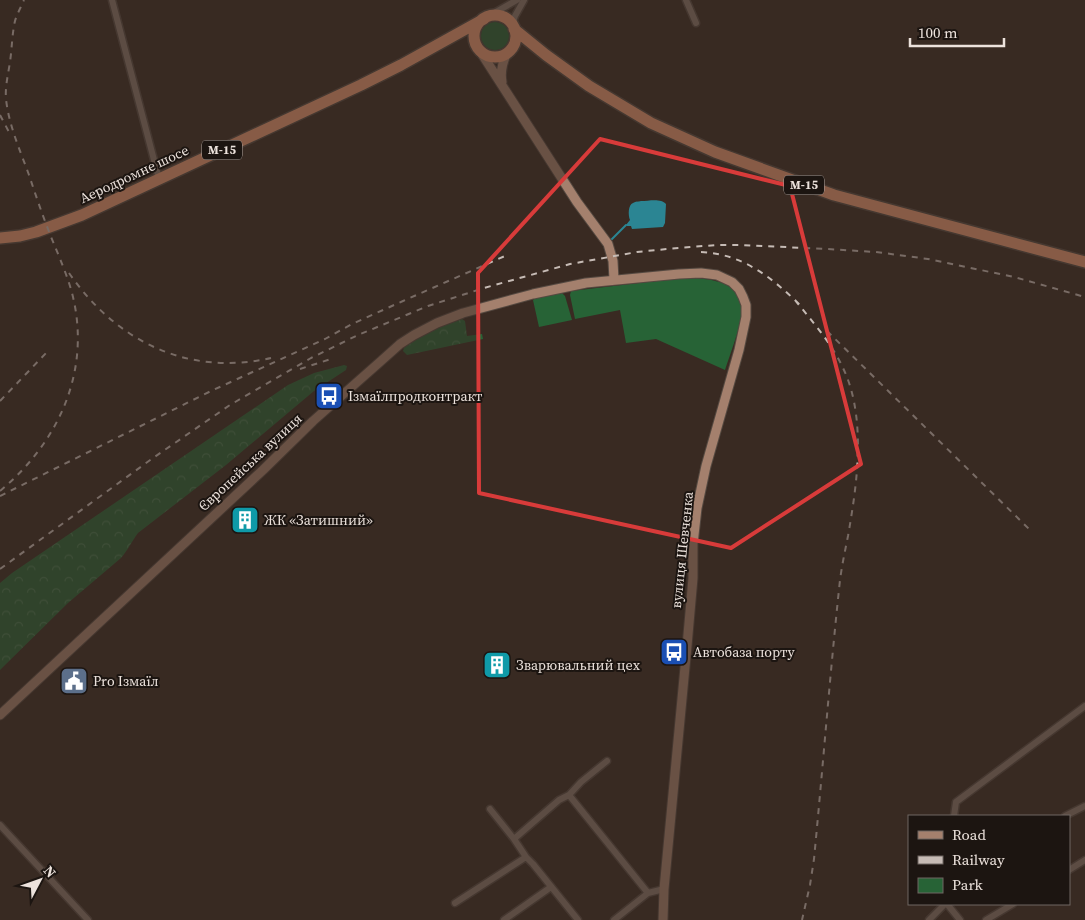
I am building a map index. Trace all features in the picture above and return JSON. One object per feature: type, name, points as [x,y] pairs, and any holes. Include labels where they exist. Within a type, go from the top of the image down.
[{"type":"highway","name":"М-15","points":[[485,18],[503,17],[546,55],[589,86],[651,123],[715,152],[834,196],[1085,262]]},
{"type":"highway","name":"Аеродромне шосе","points":[[0,238],[36,232],[77,217],[361,84],[438,45],[485,18]]},
{"type":"highway","points":[[479,49],[474,40],[475,32],[478,24],[485,18]]},
{"type":"highway","points":[[508,52],[515,41],[513,27]]},
{"type":"highway","name":"Аеродромне шосе","points":[[438,45],[458,40],[468,42],[479,49]]},
{"type":"highway","name":"М-15","points":[[479,49],[487,55],[495,57],[520,48],[531,49],[546,55]]},
{"type":"main road","points":[[479,49],[577,202],[608,244],[613,261],[614,280]]},
{"type":"main road","points":[[504,89],[500,75],[501,67],[508,52]]},
{"type":"main road","name":"вулиця Шевченка","points":[[614,280],[679,274],[701,273],[717,275],[732,282],[739,289],[746,305],[746,318],[739,350],[706,466],[697,508],[693,544],[693,578],[664,889],[663,920]]},
{"type":"main road","name":"Європейська вулиця","points":[[0,715],[264,470],[320,415],[381,360],[407,340],[428,327],[463,313],[533,294],[586,283],[614,280]]},
{"type":"street","points":[[112,0],[159,179]]},
{"type":"street","name":"Аеродромне шосе","points":[[485,18],[517,0]]},
{"type":"street","points":[[513,27],[515,16],[524,0]]},
{"type":"street","points":[[686,0],[696,23]]},
{"type":"street","points":[[954,815],[956,802],[1085,706]]},
{"type":"street","points":[[514,839],[560,800],[569,795],[581,782],[607,761]]},
{"type":"street","points":[[569,795],[648,893]]},
{"type":"street","points":[[1067,815],[1085,806]]},
{"type":"street","points":[[490,809],[526,857],[578,920]]},
{"type":"street","points":[[0,824],[88,920]]},
{"type":"street","points":[[455,903],[526,857]]},
{"type":"street","points":[[1070,869],[1085,860]]},
{"type":"street","points":[[504,920],[551,887]]},
{"type":"street","points":[[614,920],[648,893],[664,889]]},
{"type":"street","points":[[929,920],[945,905]]},
{"type":"street","points":[[947,905],[960,920]]},
{"type":"street","points":[[986,920],[1011,905]]},
{"type":"highlighted area","points":[[600,139],[790,186],[861,464],[731,548],[479,493],[478,273]]},
{"type":"green space","points":[[495,22],[505,26],[509,36],[505,46],[495,50],[485,46],[481,36],[485,26]]},
{"type":"green space","points":[[682,278],[703,279],[724,284],[738,296],[742,305],[741,318],[725,370],[656,339],[626,343],[620,310],[575,319],[570,295],[571,291]]},
{"type":"green space","points":[[562,293],[565,296],[572,320],[539,327],[533,300]]},
{"type":"green space","points":[[462,319],[465,321],[467,336],[482,334],[483,339],[407,355],[403,351],[404,348],[424,334]]},
{"type":"green space","points":[[344,365],[347,366],[346,370],[314,391],[226,465],[138,533],[121,558],[68,603],[0,670],[0,583],[288,385],[314,373]]},
{"type":"water","points":[[658,200],[666,204],[663,227],[632,229],[631,226],[626,225],[630,220],[629,208],[631,204],[641,201]]},
{"type":"waterway","points":[[609,242],[626,225]]},
{"type":"railway","points":[[0,491],[21,472],[39,450],[54,427],[66,403],[74,377],[77,350],[77,322],[72,293],[15,138],[7,109],[6,90],[13,31],[16,18],[24,0]]},
{"type":"railway","points":[[0,115],[9,132]]},
{"type":"railway","points":[[0,569],[153,458],[230,405],[311,358],[358,335],[428,306],[570,264],[637,252],[716,245],[876,252],[928,259],[1014,277],[1085,297]]},
{"type":"railway","points":[[701,252],[730,257],[743,262],[767,276],[800,305]]},
{"type":"railway","points":[[0,496],[211,391],[325,339],[352,324],[505,256]]},
{"type":"railway","points":[[69,273],[88,297],[109,318],[132,335],[156,348],[183,357],[211,362],[240,363],[271,358]]},
{"type":"railway","points":[[795,300],[830,345],[844,369],[853,397],[858,431],[854,501],[840,580],[814,859],[802,920]]},
{"type":"railway","points":[[827,331],[1029,529]]},
{"type":"railway","points":[[0,401],[48,351]]},
{"type":"railway","points":[[300,369],[331,359]]},
{"type":"place","name":"Ізмаїлпродконтракт","points":[[329,396]]},
{"type":"place","name":"ЖК «Затишний»","points":[[245,520]]},
{"type":"place","name":"Автобаза порту","points":[[674,652]]},
{"type":"place","name":"Зварювальний цех","points":[[497,665]]},
{"type":"place","name":"Pro Ізмаїл","points":[[74,681]]}]
